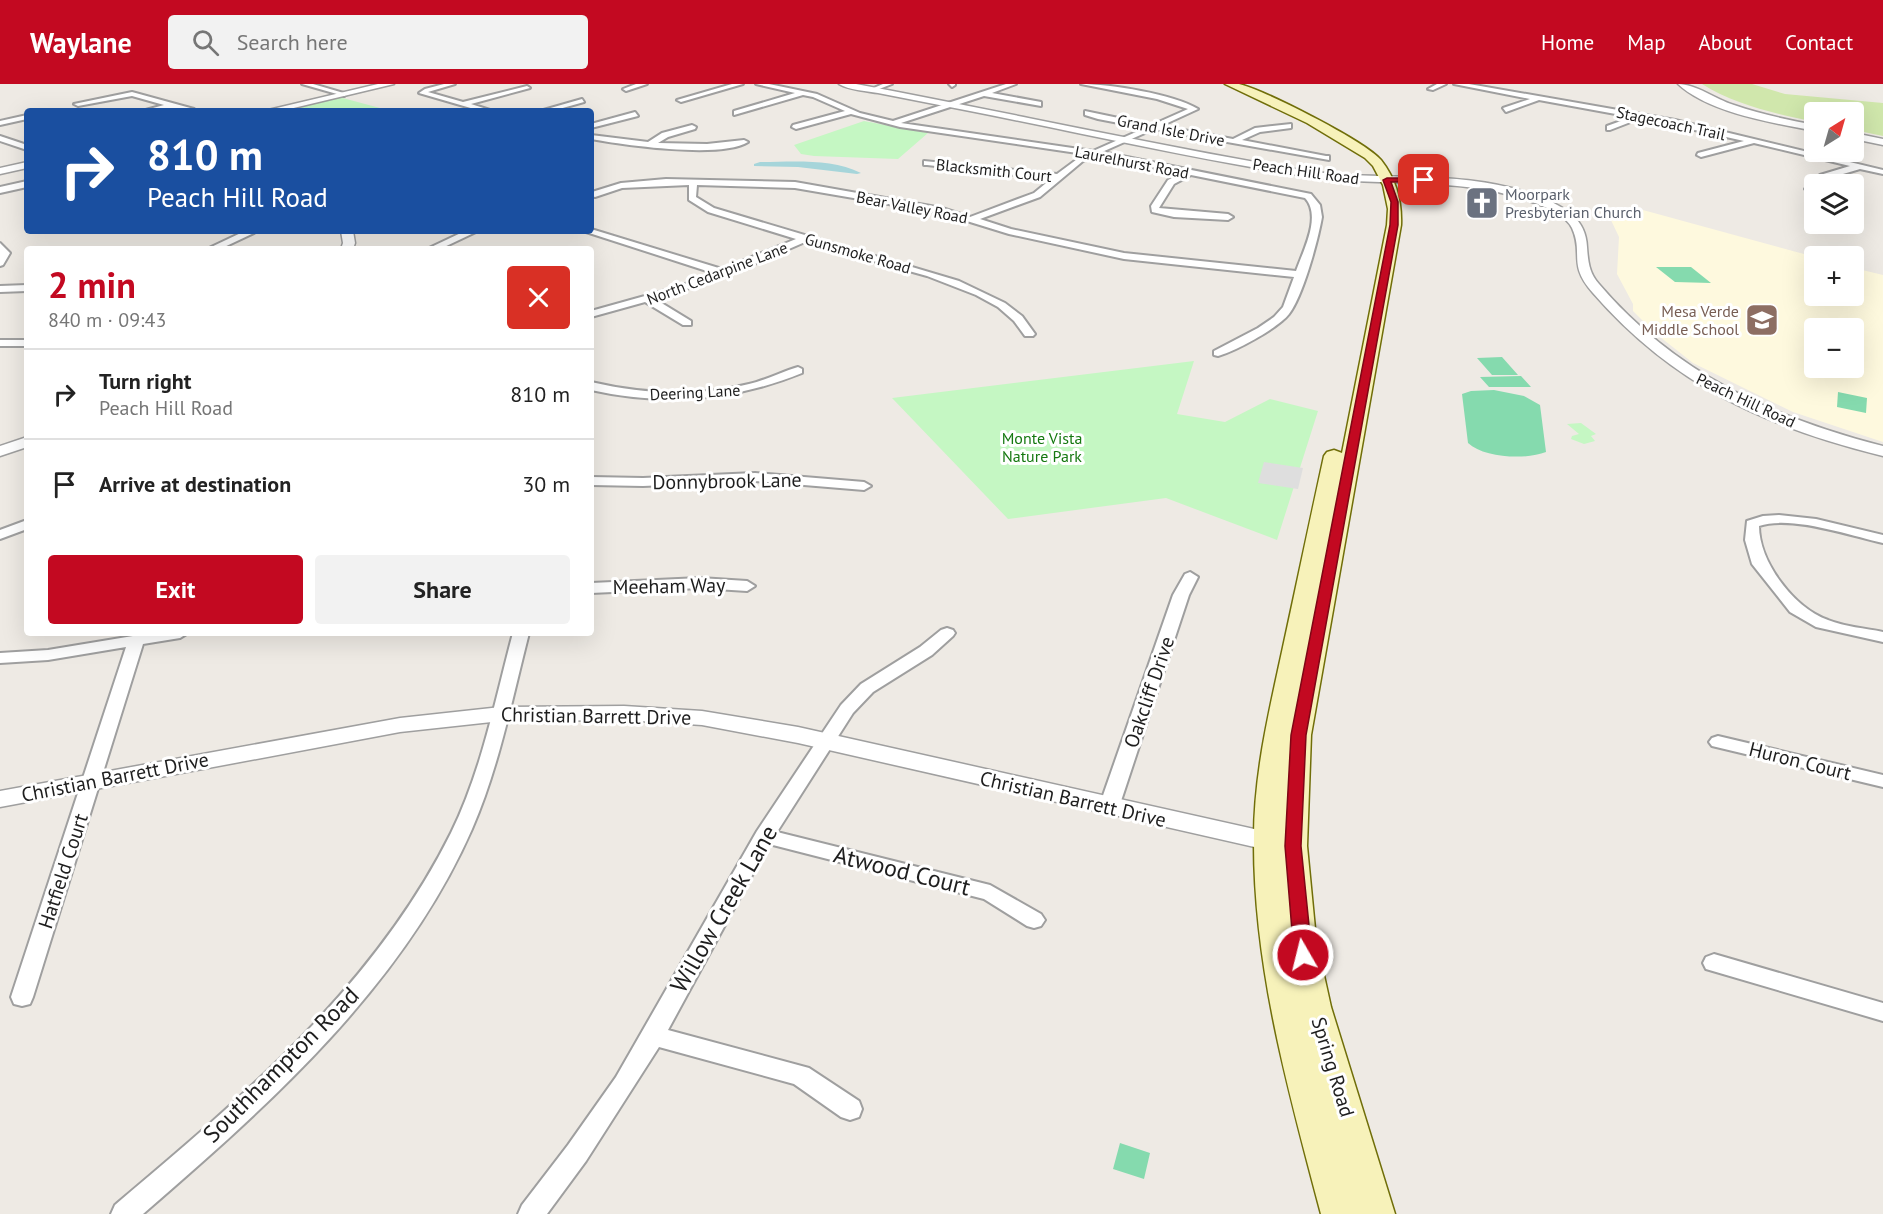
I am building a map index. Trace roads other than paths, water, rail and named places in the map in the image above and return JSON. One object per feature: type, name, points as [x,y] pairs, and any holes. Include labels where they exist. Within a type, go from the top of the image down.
[{"type":"main road","name":"Spring Road","points":[[1224,84],[1282,107],[1319,127],[1357,154],[1381,180],[1395,202],[1394,225],[1298,735],[1281,844],[1279,960],[1293,1036],[1340,1214]]},
{"type":"main road","name":"Spring Road","points":[[1230,84],[1301,114],[1358,147],[1378,164],[1381,180],[1383,223],[1280,714],[1272,775],[1281,844],[1315,1007],[1376,1214]]},
{"type":"street","points":[[305,84],[344,94]]},
{"type":"street","points":[[282,108],[390,84]]},
{"type":"street","points":[[452,84],[424,91],[423,94],[477,108]]},
{"type":"street","points":[[626,89],[644,84]]},
{"type":"street","points":[[681,100],[740,84]]},
{"type":"street","name":"Laurelhurst Road","points":[[759,84],[824,98],[851,112],[896,125],[1093,153],[1298,193],[1312,200],[1316,208],[1315,228],[1298,274],[1295,291],[1285,312],[1258,332],[1218,353]]},
{"type":"street","name":"Peach Hill Road","points":[[843,84],[1321,176],[1431,181],[1477,186],[1519,195],[1551,206],[1570,218],[1579,228],[1581,267],[1591,283],[1658,350],[1684,370],[1722,392],[1795,424],[1883,452]]},
{"type":"street","points":[[872,90],[889,84]]},
{"type":"street","points":[[896,125],[1013,84]]},
{"type":"street","points":[[972,219],[1037,195],[1080,159],[1193,110],[1193,107],[1084,84]]},
{"type":"street","points":[[1431,89],[1443,84]]},
{"type":"street","name":"Stagecoach Trail","points":[[1457,84],[1640,116],[1883,172]]},
{"type":"street","points":[[1682,84],[1734,107],[1804,124]]},
{"type":"street","points":[[1691,84],[1737,105],[1804,124]]},
{"type":"street","points":[[1128,92],[1142,86]]},
{"type":"street","points":[[462,104],[527,88]]},
{"type":"street","points":[[737,113],[804,93]]},
{"type":"street","points":[[78,104],[132,94],[182,108]]},
{"type":"street","points":[[984,94],[1038,104]]},
{"type":"street","points":[[1506,110],[1540,98]]},
{"type":"street","points":[[555,108],[582,101]]},
{"type":"street","points":[[159,108],[172,105]]},
{"type":"street","points":[[796,127],[851,112]]},
{"type":"street","name":"Grand Isle Drive","points":[[1088,113],[1326,158]]},
{"type":"street","points":[[594,125],[635,114]]},
{"type":"street","points":[[1610,128],[1640,116]]},
{"type":"street","points":[[0,123],[24,118]]},
{"type":"street","points":[[1232,142],[1258,130],[1288,126]]},
{"type":"street","points":[[651,144],[665,135],[692,127]]},
{"type":"street","points":[[594,137],[651,144],[709,146],[744,142]]},
{"type":"street","points":[[1864,137],[1883,141]]},
{"type":"street","points":[[0,138],[24,147]]},
{"type":"street","points":[[13,143],[24,141]]},
{"type":"street","points":[[1701,155],[1754,141]]},
{"type":"street","name":"Blacksmith Court","points":[[927,163],[1060,177]]},
{"type":"street","points":[[0,171],[24,166]]},
{"type":"street","points":[[1832,174],[1857,166]]},
{"type":"street","points":[[1189,173],[1171,182],[1155,206],[1155,210],[1186,216],[1228,217]]},
{"type":"street","name":"Bear Valley Road","points":[[595,194],[634,184],[693,182],[806,186],[942,211],[1009,231],[1124,256],[1298,274]]},
{"type":"street","name":"Gunsmoke Road","points":[[693,182],[690,194],[700,206],[720,214],[960,284],[1016,317],[1024,324],[1029,334]]},
{"type":"street","points":[[0,190],[24,185]]},
{"type":"street","points":[[594,233],[725,273]]},
{"type":"street","points":[[219,246],[245,234]]},
{"type":"street","points":[[439,246],[466,234]]},
{"type":"street","name":"North Cedarpine Lane","points":[[594,313],[649,300],[725,273],[807,238]]},
{"type":"street","points":[[0,246],[5,253],[0,263]]},
{"type":"street","points":[[0,289],[24,288]]},
{"type":"street","points":[[649,300],[687,323]]},
{"type":"street","points":[[0,343],[24,343]]},
{"type":"street","name":"Deering Lane","points":[[594,387],[641,395],[694,395],[764,385],[798,371]]},
{"type":"street","points":[[0,451],[24,443]]},
{"type":"street","name":"Donnybrook Lane","points":[[594,481],[643,482],[755,477],[864,486]]},
{"type":"street","points":[[1883,539],[1773,518],[1759,520],[1752,524],[1751,532],[1760,564],[1796,609],[1822,624],[1883,637]]},
{"type":"street","points":[[0,535],[24,525]]},
{"type":"street","name":"Oakcliff Drive","points":[[1109,807],[1181,596],[1190,577]]},
{"type":"street","name":"Meeham Way","points":[[594,588],[700,583],[747,586]]},
{"type":"street","name":"Willow Creek Lane","points":[[531,1214],[577,1153],[653,1036],[764,836],[847,708],[867,688],[926,651],[947,633]]},
{"type":"street","points":[[0,658],[48,655],[164,636]]},
{"type":"street","name":"Southhampton Road","points":[[124,1214],[264,1090],[300,1054],[353,995],[393,945],[442,870],[476,797],[501,714],[520,636]]},
{"type":"street","name":"Hatfield Court","points":[[22,998],[136,641]]},
{"type":"street","name":"Christian Barrett Drive","points":[[0,798],[400,725],[501,714],[624,712],[733,723],[1281,844]]},
{"type":"street","name":"Huron Court","points":[[1718,741],[1883,782]]},
{"type":"street","name":"Atwood Court","points":[[764,836],[990,893],[1034,920]]},
{"type":"street","points":[[1714,963],[1883,1012]]},
{"type":"street","points":[[653,1036],[801,1075],[850,1109]]},
{"type":"water","points":[[760,162],[824,163],[861,173],[798,167],[754,166]]},
{"type":"place","name":"Moorpark Presbyterian Church","points":[[1482,203]]},
{"type":"place","name":"Mesa Verde Middle School","points":[[1762,320]]},
{"type":"park label","name":"Monte Vista Nature Park","points":[[1042,447]]}]
